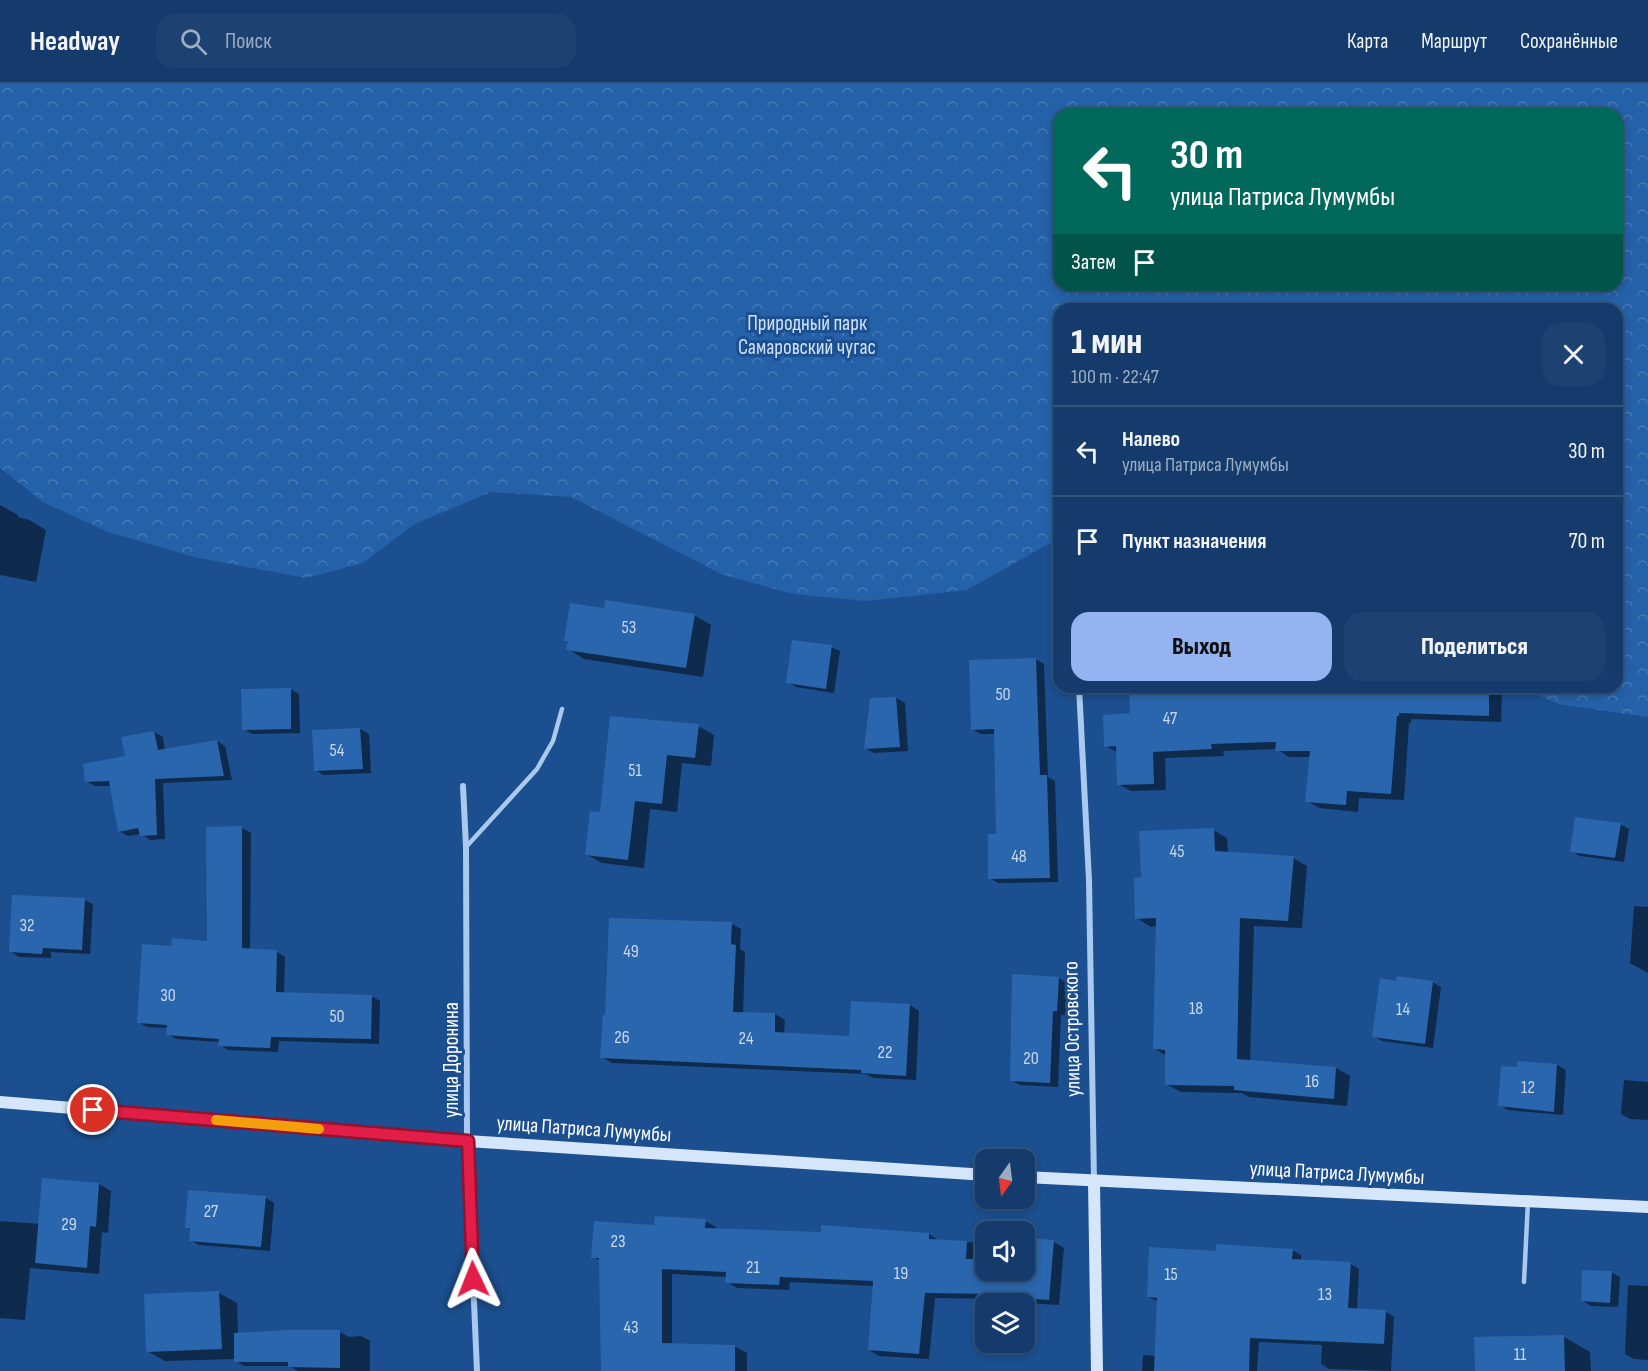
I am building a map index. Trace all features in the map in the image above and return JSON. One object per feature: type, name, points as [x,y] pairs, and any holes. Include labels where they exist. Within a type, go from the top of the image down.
[{"type":"street","name":"улица Островского","points":[[1079,693],[1089,880],[1096,1371]]},
{"type":"street","name":"улица Доронина","points":[[463,786],[466,847],[468,1141],[477,1371]]},
{"type":"street","name":"улица Патриса Лумумбы","points":[[0,1102],[468,1141],[975,1174]]},
{"type":"street","name":"улица Патриса Лумумбы","points":[[1035,1178],[1648,1207]]},
{"type":"lane","points":[[466,847],[537,769],[553,741],[562,709]]},
{"type":"lane","points":[[1524,1282],[1528,1201]]},
{"type":"green space","name":"Природный парк Самаровский чугас","points":[[0,84],[1648,84],[1648,717],[1558,704],[1533,693],[1623,693],[1623,303],[1053,303],[1053,541],[967,590],[866,601],[793,594],[721,574],[571,497],[491,492],[415,524],[363,563],[306,578],[194,557],[108,532],[43,502],[0,468]]},
{"type":"building","points":[[605,600],[695,614],[686,668],[566,650],[568,641],[564,641],[570,603],[604,608]]},
{"type":"building","points":[[792,640],[832,645],[826,689],[786,683]]},
{"type":"building","points":[[1036,658],[1040,775],[1047,775],[1050,878],[988,879],[988,834],[996,834],[994,729],[971,730],[969,660]]},
{"type":"building","points":[[291,688],[291,729],[242,730],[241,689]]},
{"type":"building","points":[[1129,693],[1489,693],[1489,716],[1399,713],[1391,794],[1347,791],[1346,805],[1305,802],[1310,751],[1275,751],[1276,742],[1211,744],[1212,749],[1153,752],[1154,784],[1117,785],[1116,746],[1104,747],[1103,715],[1130,713]]},
{"type":"building","points":[[896,697],[900,747],[864,749],[870,698]]},
{"type":"building","points":[[610,716],[699,724],[695,758],[667,755],[662,804],[635,801],[628,860],[585,855],[590,811],[600,812]]},
{"type":"building","points":[[360,728],[363,769],[314,771],[312,730]]},
{"type":"building","points":[[154,731],[158,750],[217,740],[224,776],[155,779],[157,835],[140,836],[138,828],[118,832],[109,781],[85,782],[83,764],[125,756],[121,737]]},
{"type":"building","points":[[1575,817],[1621,823],[1615,858],[1570,852]]},
{"type":"building","points":[[242,826],[242,948],[277,950],[276,992],[372,995],[371,1039],[271,1037],[270,1048],[218,1046],[219,1039],[166,1035],[167,1025],[137,1023],[142,944],[171,946],[172,938],[207,941],[206,827]]},
{"type":"building","points":[[1214,828],[1215,851],[1294,856],[1288,921],[1240,918],[1237,1059],[1336,1067],[1334,1099],[1234,1090],[1234,1086],[1165,1085],[1165,1050],[1153,1049],[1156,918],[1135,919],[1134,878],[1141,877],[1139,831]]},
{"type":"building","points":[[12,895],[85,898],[82,950],[43,948],[42,954],[9,952]]},
{"type":"building","points":[[609,918],[732,922],[731,944],[736,945],[733,1012],[775,1013],[775,1032],[849,1036],[851,1001],[910,1004],[906,1076],[861,1073],[861,1070],[600,1058],[603,1015],[605,1015]]},
{"type":"building","points":[[1012,974],[1059,977],[1057,1011],[1053,1011],[1050,1083],[1010,1081]]},
{"type":"building","points":[[1397,976],[1433,981],[1425,1044],[1372,1037],[1380,978],[1396,981]]},
{"type":"building","points":[[1517,1061],[1557,1064],[1554,1112],[1498,1106],[1501,1066],[1517,1067]]},
{"type":"building","points":[[42,1178],[99,1183],[96,1227],[90,1226],[87,1268],[35,1263]]},
{"type":"building","points":[[188,1190],[266,1196],[261,1247],[189,1241],[190,1228],[185,1228]]},
{"type":"building","points":[[655,1216],[706,1219],[705,1228],[821,1232],[821,1225],[929,1233],[929,1239],[967,1241],[966,1259],[975,1259],[975,1281],[1035,1281],[1035,1239],[1054,1240],[1049,1300],[1035,1299],[1035,1293],[925,1293],[919,1354],[868,1350],[873,1281],[780,1277],[779,1285],[725,1283],[726,1272],[662,1269],[662,1343],[735,1345],[735,1371],[601,1371],[599,1258],[591,1258],[594,1221],[654,1225]]},
{"type":"building","points":[[1216,1244],[1293,1249],[1292,1259],[1351,1262],[1348,1308],[1386,1310],[1384,1344],[1250,1338],[1249,1371],[1154,1371],[1157,1298],[1147,1297],[1149,1247],[1216,1251]]},
{"type":"building","points":[[1582,1270],[1612,1271],[1610,1303],[1581,1301]]},
{"type":"building","points":[[219,1291],[222,1349],[146,1352],[144,1294]]},
{"type":"building","points":[[340,1330],[340,1368],[288,1367],[288,1362],[234,1362],[234,1333]]},
{"type":"building","points":[[1564,1335],[1565,1371],[1475,1371],[1474,1337]]},
{"type":"slow traffic","points":[[216,1120],[319,1129]]},
{"type":"route","points":[[93,1110],[468,1141],[473,1279]]}]
